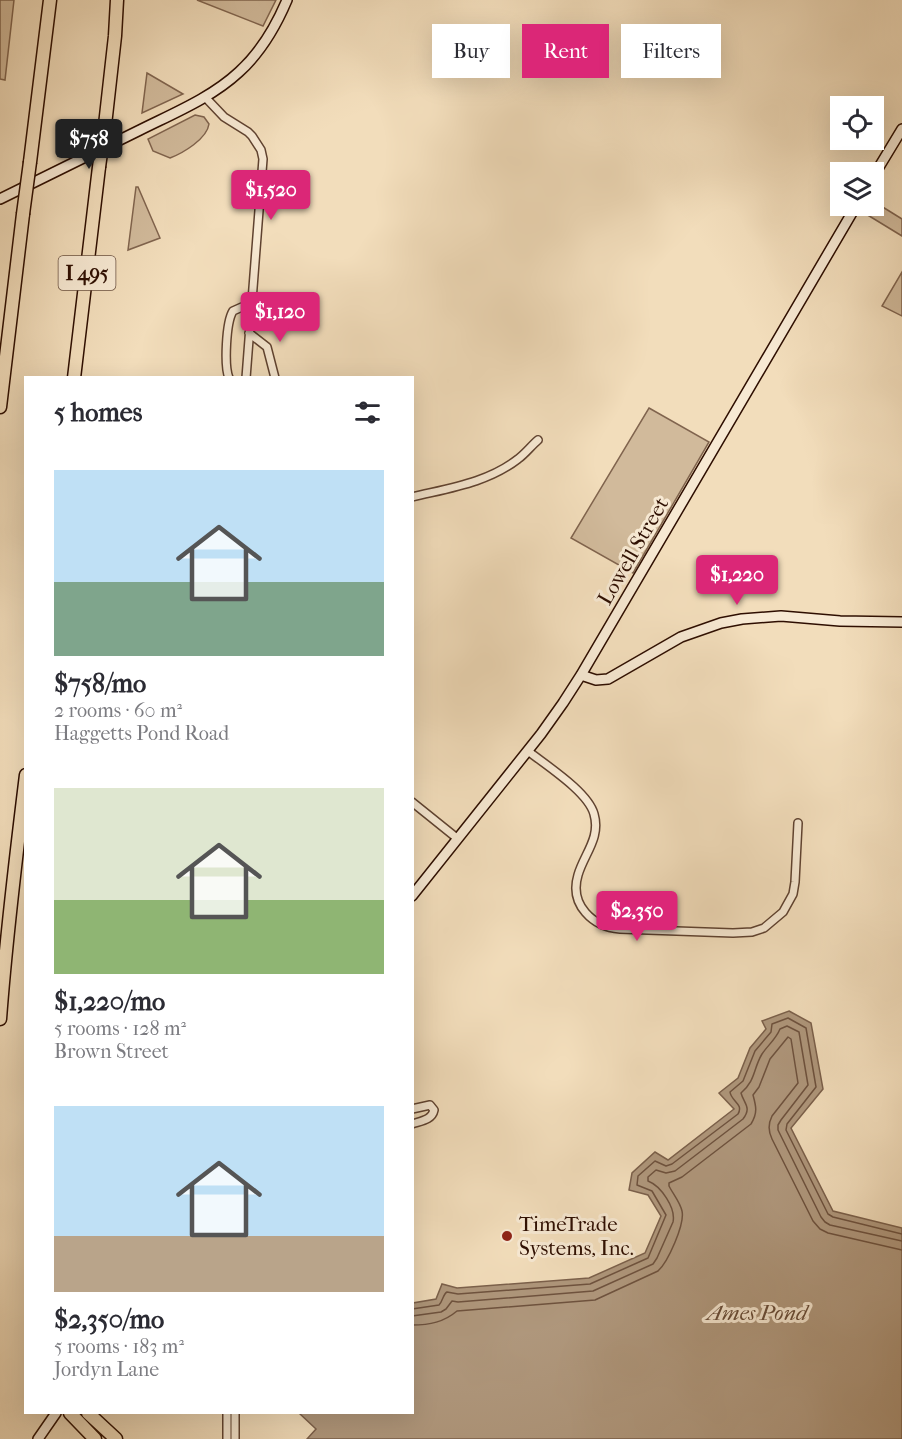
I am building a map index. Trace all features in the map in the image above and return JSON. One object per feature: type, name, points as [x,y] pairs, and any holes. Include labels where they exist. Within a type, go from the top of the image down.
[{"type":"highway","points":[[0,407],[50,0]]},
{"type":"highway","name":"I 495","points":[[74,376],[105,125],[117,0]]},
{"type":"highway","points":[[0,1019],[9,907],[24,791]]},
{"type":"highway","points":[[71,1414],[95,1439]]},
{"type":"highway","points":[[89,1414],[116,1439]]},
{"type":"highway","points":[[97,1414],[105,1427]]},
{"type":"main road","points":[[0,199],[218,89],[251,59],[276,23],[287,0]]},
{"type":"main road","points":[[882,162],[902,129]]},
{"type":"main road","name":"Lowell Street","points":[[414,894],[528,751],[581,675],[850,216]]},
{"type":"main road","points":[[581,675],[596,681],[608,679],[681,637],[721,623],[742,619],[781,616],[840,621],[902,622]]},
{"type":"main road","points":[[38,1439],[55,1414]]},
{"type":"street","points":[[205,97],[224,117],[252,136],[261,150],[263,159],[246,376]]},
{"type":"street","points":[[228,376],[226,370],[229,320],[233,311],[251,306]]},
{"type":"street","points":[[249,333],[267,346],[274,376]]},
{"type":"street","points":[[414,497],[492,476],[519,459],[538,440]]},
{"type":"street","points":[[528,751],[577,790],[591,806],[596,819],[596,831],[578,875],[577,891],[586,914],[605,927],[620,930],[733,933],[752,932],[764,928],[783,912],[793,894],[798,823]]},
{"type":"street","points":[[414,804],[458,839]]},
{"type":"street","points":[[414,1108],[430,1105],[434,1110],[430,1118],[414,1123]]},
{"type":"street","points":[[227,1439],[228,1414]]},
{"type":"street","points":[[235,1414],[235,1439]]},
{"type":"shaded area","points":[[0,0],[14,0],[5,80],[0,79]]},
{"type":"shaded area","points":[[197,0],[276,0],[263,26]]},
{"type":"shaded area","points":[[147,73],[183,94],[142,113]]},
{"type":"shaded area","points":[[195,115],[204,117],[209,124],[199,140],[188,149],[170,158],[153,151],[148,139]]},
{"type":"shaded area","points":[[136,187],[138,187],[160,238],[128,250]]},
{"type":"shaded area","points":[[884,208],[902,219],[902,236],[869,216],[884,216]]},
{"type":"shaded area","points":[[902,272],[902,316],[882,306]]},
{"type":"shaded area","points":[[649,408],[709,442],[633,573],[571,538]]},
{"type":"water","name":"Ames Pond","points":[[789,1011],[811,1023],[823,1089],[791,1128],[833,1211],[902,1228],[902,1439],[307,1439],[316,1429],[300,1414],[414,1414],[414,1303],[436,1299],[442,1284],[457,1288],[589,1278],[645,1253],[661,1216],[648,1195],[629,1190],[632,1173],[655,1152],[668,1160],[734,1109],[719,1093],[738,1078],[750,1048],[766,1029],[762,1021]]},
{"type":"place","name":"TimeTrade Systems, Inc.","points":[[507,1236]]}]
